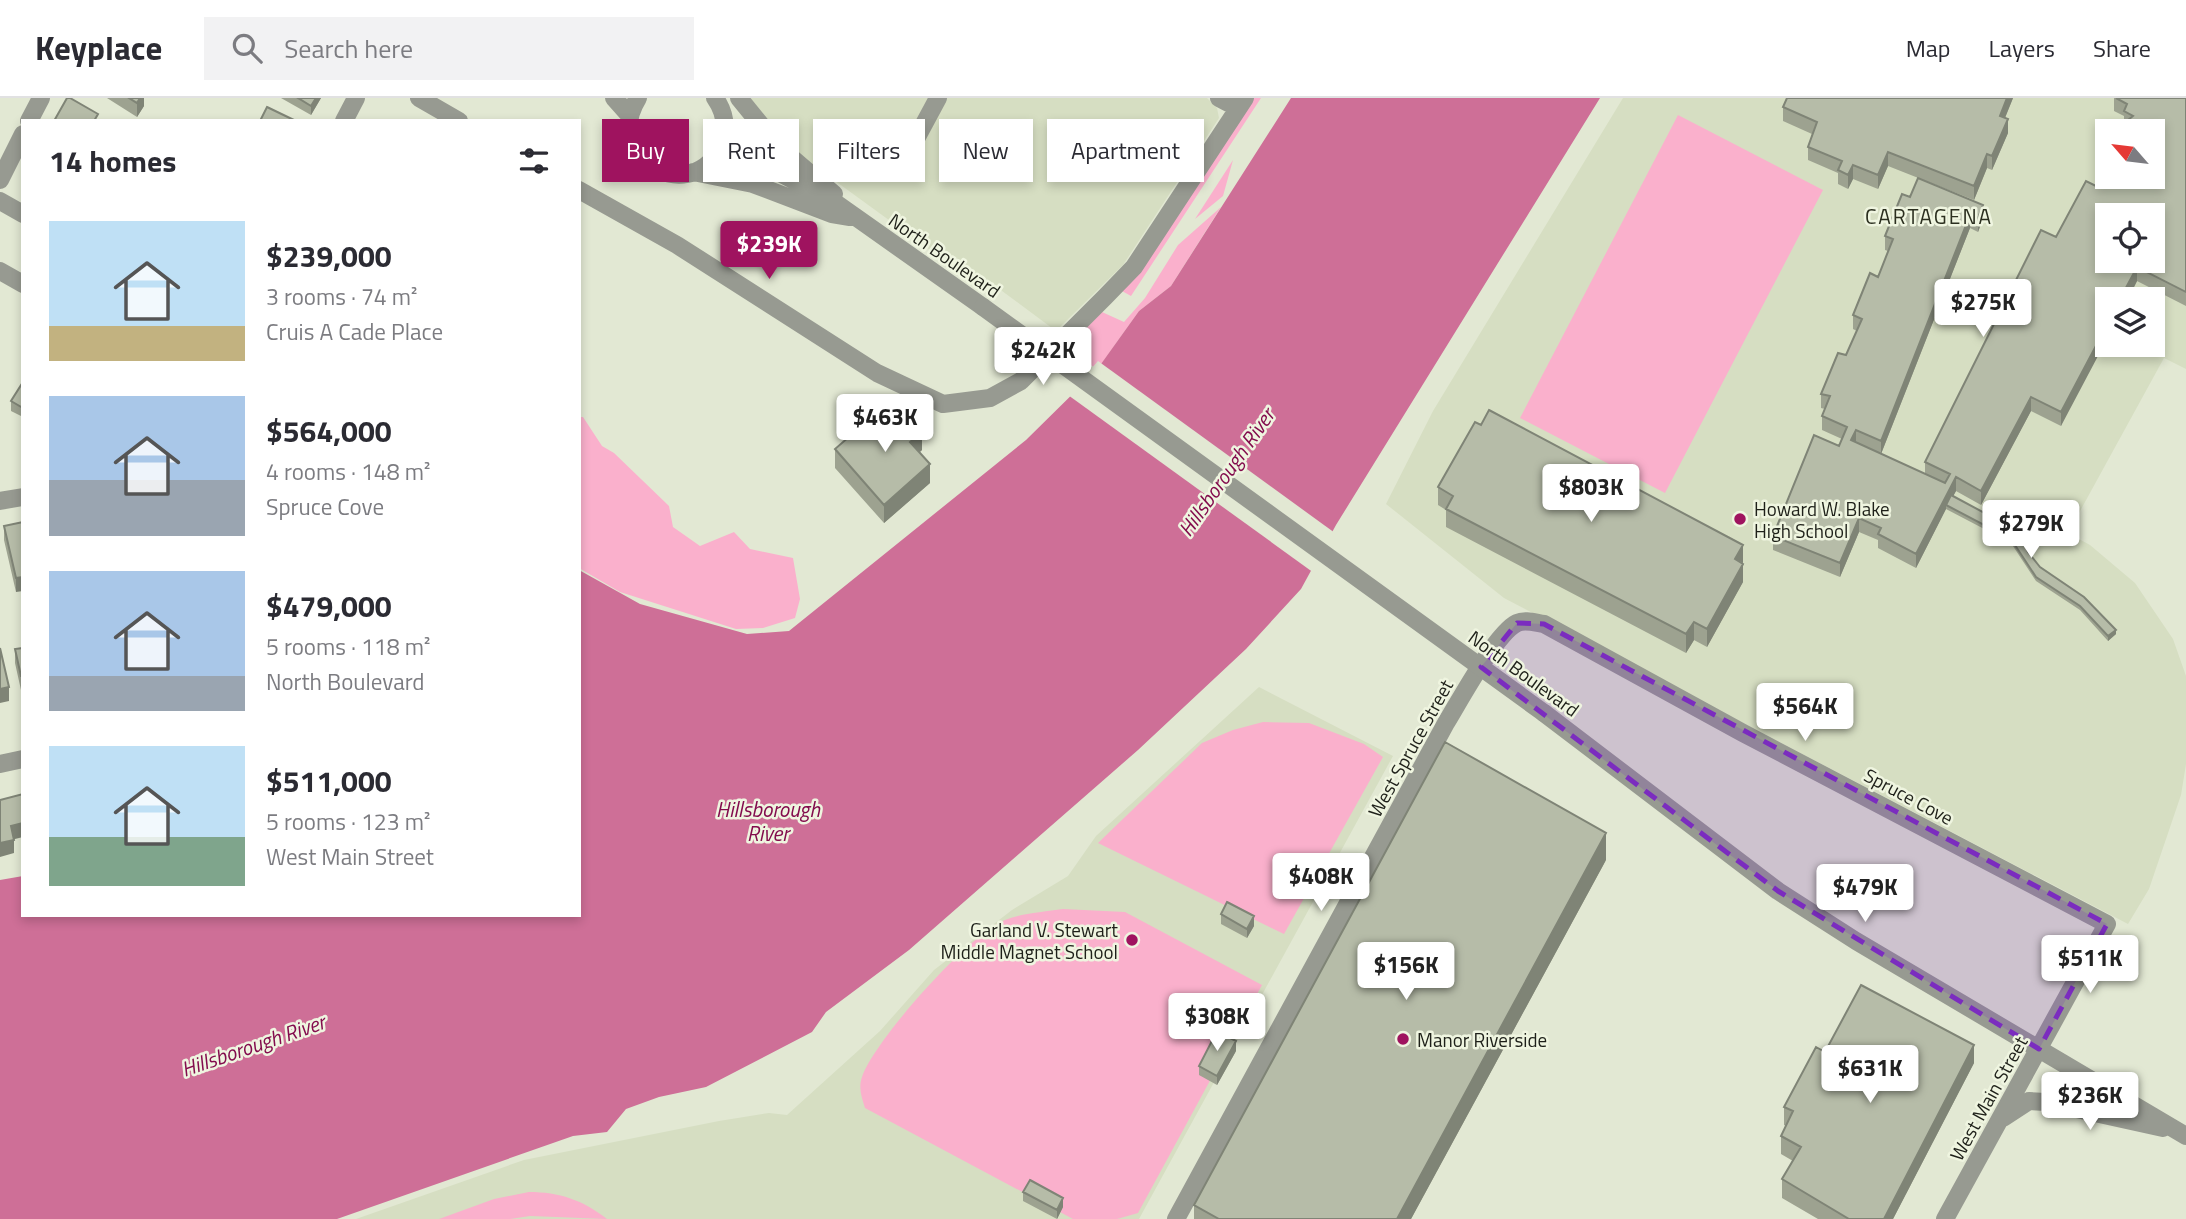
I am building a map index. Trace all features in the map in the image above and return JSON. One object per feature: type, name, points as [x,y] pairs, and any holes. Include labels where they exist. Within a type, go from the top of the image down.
[{"type":"street","points":[[30,119],[41,98]]},
{"type":"street","points":[[345,119],[356,98]]},
{"type":"street","points":[[419,98],[456,119]]},
{"type":"street","points":[[614,98],[630,116],[638,98]]},
{"type":"street","points":[[715,98],[722,119]]},
{"type":"street","points":[[726,119],[728,98]]},
{"type":"street","points":[[739,98],[768,135],[814,174],[854,218]]},
{"type":"street","points":[[925,122],[938,98]]},
{"type":"street","points":[[581,191],[677,246],[877,373],[943,404],[990,398],[1021,381],[1134,267],[1242,103],[1219,98]]},
{"type":"street","name":"North Boulevard","points":[[630,116],[632,145],[651,168],[664,174],[693,172],[753,184],[832,214],[854,218]]},
{"type":"street","points":[[0,180],[21,138]]},
{"type":"street","points":[[693,172],[703,165]]},
{"type":"street","name":"North Boulevard","points":[[797,182],[833,201],[984,307],[1544,713],[1777,891],[2183,1134]]},
{"type":"street","points":[[0,201],[21,213]]},
{"type":"street","points":[[0,271],[21,283]]},
{"type":"street","points":[[0,501],[21,497]]},
{"type":"street","name":"Spruce Cove","points":[[1507,633],[1517,624],[1531,621],[1544,624],[1743,733],[2107,924]]},
{"type":"street","name":"West Spruce Street","points":[[1176,1219],[1446,723],[1476,674],[1507,633]]},
{"type":"street","points":[[0,764],[21,760]]},
{"type":"street","name":"West Main Street","points":[[1945,1219],[2107,924]]},
{"type":"street","points":[[1997,1123],[2029,1101],[2045,1102],[2183,1134]]},
{"type":"highlighted area","points":[[1517,623],[1544,624],[2107,924],[2039,1049],[1778,891],[1481,667]]},
{"type":"shaded area","points":[[746,98],[1207,98],[1217,108],[1219,118],[1204,141],[1204,119],[1047,119],[1047,182],[1177,182],[1123,265],[1056,331],[998,288],[992,295],[837,182],[925,182],[925,119],[813,119],[813,165],[799,155],[799,119],[763,119]]},
{"type":"shaded area","points":[[1254,98],[1261,98],[1131,296],[1122,291],[1139,274],[1199,182],[1204,182],[1204,175]]},
{"type":"shaded area","name":"Howard W. Blake High School","points":[[1623,98],[2186,98],[2186,369],[2164,358],[2068,533],[2090,545],[2135,583],[2173,639],[2186,676],[2186,764],[2181,795],[2149,889],[2128,924],[1504,598],[1386,504],[1433,411]]},
{"type":"shaded area","points":[[1678,115],[1823,190],[1665,493],[1520,418]]},
{"type":"shaded area","points":[[1233,160],[1223,196],[1195,219]]},
{"type":"shaded area","points":[[1221,207],[1171,286],[1139,311],[1097,370],[1068,346],[1102,312],[1124,322],[1145,298],[1178,245]]},
{"type":"shaded area","points":[[581,417],[602,446],[614,453],[669,506],[673,527],[700,546],[734,532],[750,549],[793,558],[800,599],[795,618],[763,628],[736,629],[620,592],[581,569]]},
{"type":"shaded area","name":"Garland V. Stewart Middle Magnet School","points":[[1259,687],[1393,756],[1139,1219],[356,1219],[524,1160],[719,1121],[769,1113],[787,1115],[880,1031],[934,970],[1012,910],[1068,876],[1096,836]]},
{"type":"shaded area","points":[[1263,722],[1309,723],[1364,744],[1383,757],[1284,934],[1098,843],[1202,743],[1233,730]]},
{"type":"shaded area","points":[[1063,909],[1125,912],[1262,985],[1138,1213],[1117,1219],[1073,1219],[865,1108],[861,1093],[862,1077],[884,1039],[924,990],[969,945],[1005,920]]},
{"type":"shaded area","points":[[529,1192],[570,1198],[607,1219],[530,1216],[510,1219],[439,1219],[494,1199]]},
{"type":"water","name":"Hillsborough River","points":[[1291,98],[1600,98],[1336,525],[1301,589],[1246,649],[1138,750],[909,950],[826,1012],[812,1032],[706,1087],[659,1097],[626,1109],[607,1132],[573,1136],[337,1219],[0,1219],[0,880],[21,876],[21,917],[581,917],[581,571],[640,604],[747,634],[789,631],[1026,440],[1096,371],[1139,311],[1171,286]]},
{"type":"pier","points":[[1098,361],[1335,533],[1314,573],[1068,395]]},
{"type":"building","points":[[67,98],[98,114],[95,119],[55,119]]},
{"type":"building","points":[[298,98],[316,98],[311,106]]},
{"type":"building","points":[[1787,98],[2007,98],[2000,116],[2008,119],[1992,156],[1987,154],[1974,186],[1888,152],[1878,175],[1853,165],[1848,175],[1838,170],[1842,161],[1808,147],[1817,122],[1783,107]]},
{"type":"building","points":[[2116,98],[2186,98],[2186,292],[2149,273],[2165,273],[2165,203],[2095,203],[2095,273],[2134,273],[2126,287],[2095,287],[2095,348],[2061,412],[2031,397],[1981,491],[1956,477],[1916,554],[1878,534],[1881,528],[1859,518],[1840,563],[1773,536],[1814,435],[1839,446],[1847,427],[1822,416],[1830,396],[1821,394],[1838,353],[1846,355],[1862,319],[1853,315],[1870,273],[1878,277],[1893,239],[1885,236],[1902,194],[1910,197],[1918,178],[1983,205],[1978,218],[1970,215],[1881,441],[1856,430],[1851,440],[1945,483],[1950,474],[1925,462],[2041,230],[2056,237],[2086,181],[2095,186],[2095,189],[2165,189],[2165,119],[2129,119],[2133,116],[2124,111],[2127,104]]},
{"type":"building","points":[[267,107],[292,119],[261,119]]},
{"type":"building","points":[[21,385],[21,407],[11,401]]},
{"type":"building","points":[[881,409],[891,420],[902,410],[922,432],[910,442],[930,464],[884,505],[835,449]]},
{"type":"building","points":[[1489,410],[1743,545],[1735,559],[1743,564],[1707,629],[1694,622],[1686,634],[1446,509],[1453,496],[1438,487],[1475,422],[1481,425]]},
{"type":"building","points":[[1951,495],[2020,532],[2028,552],[2040,567],[2084,597],[2116,630],[2108,636],[2080,606],[2036,577],[2011,539],[1946,505]]},
{"type":"building","points":[[21,522],[21,577],[16,578],[4,526]]},
{"type":"building","points":[[0,648],[9,687],[0,689]]},
{"type":"building","points":[[21,648],[21,676],[15,649]]},
{"type":"building","name":"Manor Riverside","points":[[1445,742],[1606,833],[1397,1219],[1219,1219],[1194,1205]]},
{"type":"building","points":[[21,795],[21,824],[11,826],[14,840],[0,843],[0,800]]},
{"type":"building","points":[[1227,902],[1254,916],[1247,929],[1221,914]]},
{"type":"building","points":[[1861,985],[1974,1045],[1884,1219],[1849,1219],[1782,1179],[1801,1147],[1781,1136],[1793,1111],[1784,1107],[1816,1047],[1825,1052]]},
{"type":"building","points":[[1217,1031],[1236,1041],[1217,1076],[1199,1066]]},
{"type":"building","points":[[1030,1180],[1063,1198],[1057,1210],[1023,1192]]},
{"type":"place","name":"Howard W. Blake High School","points":[[1740,519]]},
{"type":"place","name":"Garland V. Stewart Middle Magnet School","points":[[1132,940]]},
{"type":"place","name":"Manor Riverside","points":[[1403,1039]]},
{"type":"district","name":"CARTAGENA","points":[[1929,216]]}]
